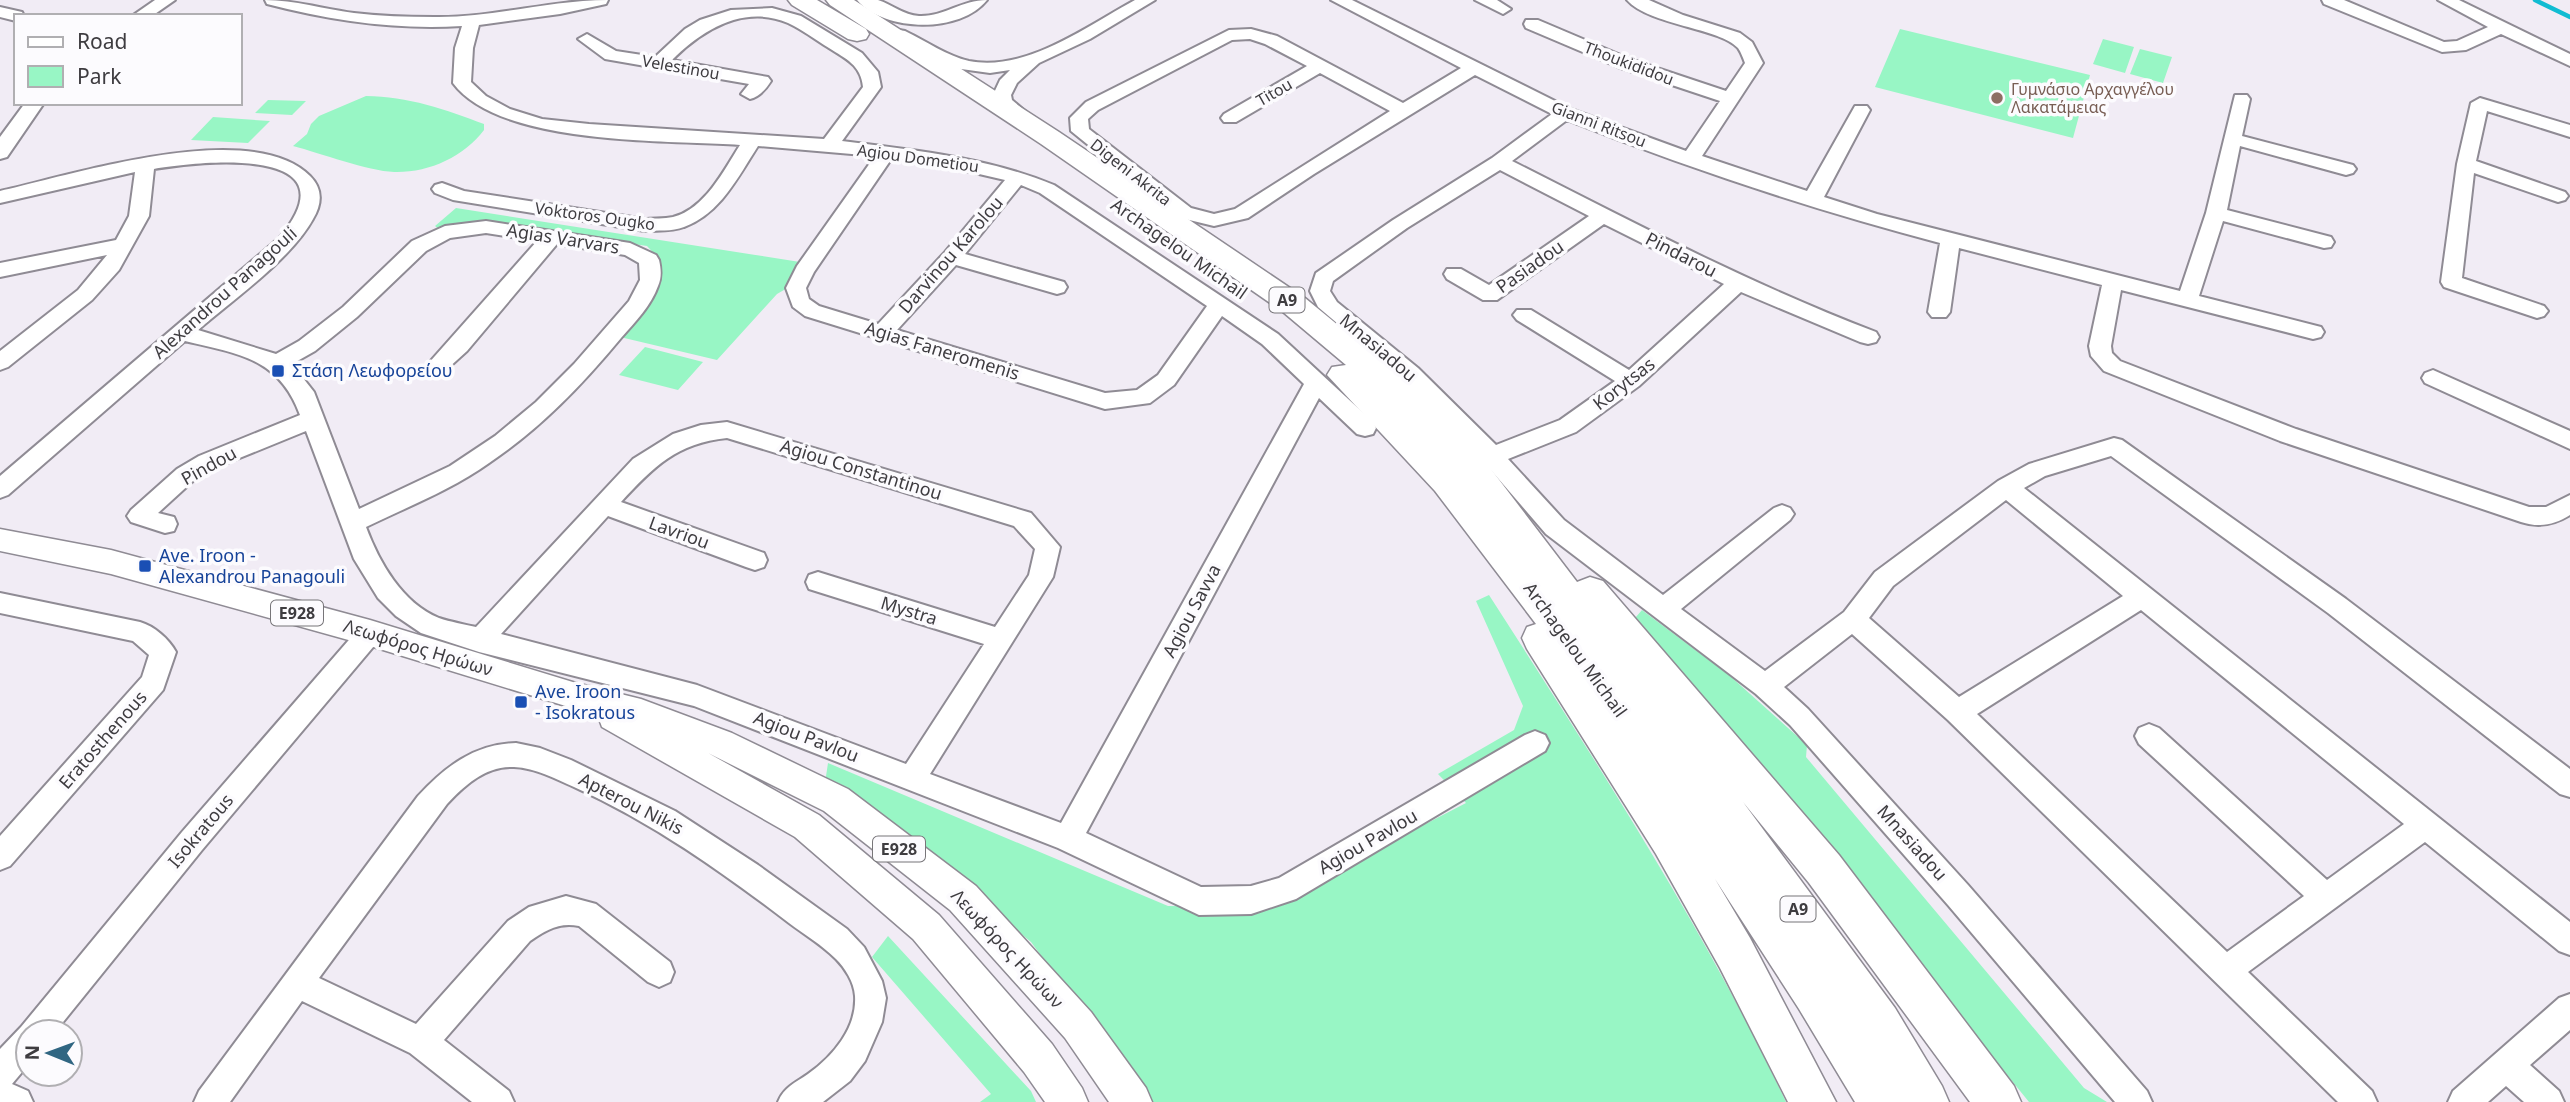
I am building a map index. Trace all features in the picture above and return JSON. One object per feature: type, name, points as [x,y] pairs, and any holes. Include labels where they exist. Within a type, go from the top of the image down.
[{"type":"highway","name":"Archagelou Michail","points":[[800,0],[1032,131],[1074,165]]},
{"type":"highway","name":"Archagelou Michail","points":[[838,0],[882,27],[1032,131],[1275,315],[1381,408],[1466,464],[1489,532],[1647,725]]},
{"type":"highway","points":[[1466,464],[1531,522],[1688,704],[1824,870],[1997,1100]]},
{"type":"highway","points":[[1466,464],[1471,534],[1670,841],[1735,953],[1813,1102]]},
{"type":"highway","name":"A9","points":[[1647,725],[1746,887],[1842,1035],[1881,1102]]},
{"type":"highway","name":"A9","points":[[1647,725],[1879,1024],[1926,1102]]},
{"type":"main road","name":"Λεωφόρος Ηρώων","points":[[0,540],[111,562],[370,633],[591,701],[641,713],[720,743],[836,800],[963,898],[1079,1025],[1132,1102]]},
{"type":"main road","name":"Λεωφόρος Ηρώων","points":[[591,701],[630,728],[807,826],[926,927],[1038,1058],[1068,1102]]},
{"type":"street","points":[[143,14],[167,0]]},
{"type":"street","points":[[273,0],[305,10],[369,19],[472,21],[517,17],[600,0]]},
{"type":"street","points":[[865,0],[902,20],[921,22],[942,19],[979,0]]},
{"type":"street","name":"Gianni Ritsou","points":[[1339,0],[1565,113],[1629,138],[1871,219],[2313,332]]},
{"type":"street","points":[[1483,0],[1503,9]]},
{"type":"street","points":[[1635,0],[1677,19],[1734,37],[1746,46],[1754,62],[1691,158]]},
{"type":"street","points":[[2330,0],[2442,47],[2460,46],[2502,27]]},
{"type":"street","points":[[2446,0],[2570,61]]},
{"type":"street","points":[[1032,131],[1004,102],[1002,95],[1009,80],[1033,60],[1143,1]]},
{"type":"street","points":[[660,62],[695,30],[709,23],[747,14],[772,13],[794,19],[853,55],[868,67],[872,77],[872,87],[829,145]]},
{"type":"street","name":"Agiou Dometiou","points":[[472,21],[464,48],[462,83],[480,100],[504,113],[540,124],[589,130],[829,145],[936,158],[1018,177],[1048,189],[1270,339],[1366,428]]},
{"type":"street","name":"Thoukididou","points":[[1532,24],[1624,63],[1728,98]]},
{"type":"street","points":[[882,27],[964,66],[1005,68],[1033,60]]},
{"type":"street","name":"Digeni Akrita","points":[[1402,110],[1271,40],[1251,34],[1229,35],[1092,106],[1079,118],[1080,131],[1092,143],[1184,213],[1214,220],[1241,214],[1402,110],[1473,68]]},
{"type":"street","name":"Velestinou","points":[[587,39],[611,55],[762,81],[750,94]]},
{"type":"street","name":"Titou","points":[[1230,118],[1319,67]]},
{"type":"street","points":[[2188,298],[2216,212],[2241,99]]},
{"type":"street","points":[[2537,311],[2451,282],[2466,164],[2480,103],[2570,131]]},
{"type":"street","points":[[0,153],[6,133],[33,105]]},
{"type":"street","points":[[1813,198],[1861,110]]},
{"type":"street","name":"Mnasiadou","points":[[1565,113],[1499,162],[1400,224],[1323,278],[1320,291],[1329,307],[1410,373],[1466,464],[1664,608],[1765,686],[1799,717],[1914,845],[2136,1102]]},
{"type":"street","points":[[2234,139],[2346,169]]},
{"type":"street","name":"Voktoros Ougko","points":[[442,189],[460,196],[645,225],[677,223],[700,212],[723,186],[753,140]]},
{"type":"street","name":"Agias Faneromenis","points":[[886,154],[804,271],[796,288],[800,302],[812,311],[1105,401],[1142,397],[1166,380],[1218,306]]},
{"type":"street","name":"Alexandrou Panagouli","points":[[0,198],[145,166],[187,159],[250,156],[288,167],[307,181],[312,194],[309,211],[287,242],[0,489]]},
{"type":"street","name":"Pindarou","points":[[1499,162],[1737,284],[1799,312],[1868,337]]},
{"type":"street","points":[[2466,164],[2558,196]]},
{"type":"street","points":[[0,362],[85,295],[113,265],[139,216],[145,166]]},
{"type":"street","name":"Darvinou Karolou","points":[[882,333],[952,257],[1018,177]]},
{"type":"street","points":[[2216,212],[2324,242]]},
{"type":"street","name":"Pasiadou","points":[[1454,274],[1490,295],[1604,215]]},
{"type":"street","name":"Agias Varvars","points":[[276,363],[307,346],[350,312],[419,246],[445,232],[486,227],[630,249],[649,260],[652,270],[650,280],[641,299],[582,371],[552,402],[492,451],[457,473],[352,523]]},
{"type":"street","points":[[438,365],[459,346],[551,238]]},
{"type":"street","points":[[1939,312],[1950,241]]},
{"type":"street","points":[[0,270],[124,244]]},
{"type":"street","points":[[952,257],[1057,287]]},
{"type":"street","points":[[2113,280],[2100,346],[2102,356],[2112,366],[2288,435],[2529,516],[2550,516],[2570,504]]},
{"type":"street","name":"Korytsas","points":[[1466,464],[1568,426],[1632,381],[1737,284]]},
{"type":"street","points":[[1524,315],[1632,381]]},
{"type":"street","name":"Agiou Pavlou","points":[[182,333],[230,346],[276,363],[303,392],[363,552],[387,590],[405,608],[430,626],[695,695],[1068,839],[1199,901],[1251,900],[1286,889],[1535,743]]},
{"type":"street","points":[[2433,378],[2570,441]]},
{"type":"street","name":"Agiou Savva","points":[[1068,839],[1316,382]]},
{"type":"street","name":"Pindou","points":[[165,524],[139,516],[185,475],[227,453],[312,419]]},
{"type":"street","name":"Agiou Constantinou","points":[[479,640],[641,465],[668,446],[696,432],[727,430],[1022,519],[1048,547],[1041,577],[914,778]]},
{"type":"street","points":[[1765,686],[1853,619],[1884,579],[2006,487],[2036,470],[2114,446],[2337,606],[2570,785]]},
{"type":"street","points":[[2006,487],[2570,941]]},
{"type":"street","name":"Lavriou","points":[[603,506],[755,561]]},
{"type":"street","points":[[1664,608],[1782,514]]},
{"type":"street","name":"Mystra","points":[[818,582],[1001,639]]},
{"type":"street","points":[[1957,712],[2142,597]]},
{"type":"street","name":"Eratosthenous","points":[[0,603],[139,632],[163,652],[154,682],[0,857]]},
{"type":"street","points":[[1853,619],[1957,712],[2361,1102]]},
{"type":"street","name":"Isokratous","points":[[47,1018],[192,841],[370,633]]},
{"type":"street","points":[[2150,736],[2325,897]]},
{"type":"street","name":"Apterou Nikis","points":[[210,1102],[428,805],[449,781],[489,757],[514,755],[535,758],[607,788],[680,827],[765,886],[849,950],[870,990],[869,1014],[861,1038],[851,1057],[833,1076],[794,1102]]},
{"type":"street","points":[[2227,970],[2425,825]]},
{"type":"street","points":[[421,1042],[519,931],[540,917],[566,910],[586,914],[659,972]]},
{"type":"street","points":[[299,984],[421,1042],[498,1102]]},
{"type":"street","points":[[2464,1102],[2570,1009]]},
{"type":"street","points":[[0,1074],[14,1057]]},
{"type":"street","points":[[2507,1065],[2548,1102]]},
{"type":"street","points":[[0,1096],[17,1102]]},
{"type":"green space","points":[[1900,29],[2090,75],[2073,138],[1875,87]]},
{"type":"green space","points":[[2103,39],[2134,47],[2125,73],[2093,64]]},
{"type":"green space","points":[[2140,49],[2172,57],[2163,83],[2130,74]]},
{"type":"green space","points":[[366,96],[397,98],[441,109],[484,124],[484,130],[466,148],[444,162],[407,172],[371,168],[293,146],[307,134],[311,124],[319,116]]},
{"type":"green space","points":[[268,100],[306,101],[292,115],[255,113]]},
{"type":"green space","points":[[213,117],[270,121],[248,143],[191,140]]},
{"type":"green space","points":[[456,208],[800,262],[789,287],[777,294],[717,360],[620,337],[660,279],[660,260],[647,246],[488,223],[463,223],[440,230],[435,226]]},
{"type":"green space","points":[[645,347],[703,362],[678,390],[619,375]]},
{"type":"green space","points":[[1489,595],[1683,907],[1786,1102],[1149,1102],[1031,942],[937,863],[825,783],[828,763],[1168,906],[1265,907],[1466,803],[1438,774],[1514,730],[1523,706],[1476,601]]},
{"type":"green space","points":[[1642,610],[1730,676],[1807,745],[1806,757],[2084,1088],[2107,1102],[2029,1102],[1779,793],[1629,625]]},
{"type":"green space","points":[[888,936],[1031,1091],[1036,1102],[980,1102],[991,1094],[872,957]]},
{"type":"waterway","points":[[2535,0],[2570,17]]},
{"type":"place","name":"Γυμνάσιο Αρχαγγέλου Λακατάμειας","points":[[1997,98]]},
{"type":"place","name":"Στάση Λεωφορείου","points":[[278,371]]},
{"type":"place","name":"Ave. Iroon - Alexandrou Panagouli","points":[[145,566]]},
{"type":"place","name":"Ave. Iroon - Isokratous","points":[[521,702]]}]
